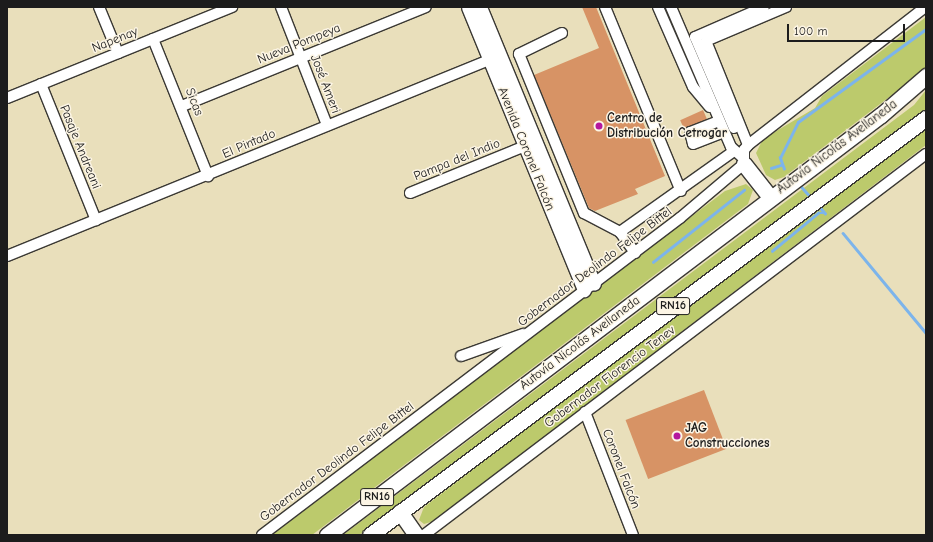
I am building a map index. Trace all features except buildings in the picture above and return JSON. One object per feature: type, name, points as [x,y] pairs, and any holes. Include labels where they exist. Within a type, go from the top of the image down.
[{"type":"highway","name":"Autovía Nicolás Avellaneda","points":[[327,535],[881,115],[926,76]]},
{"type":"highway","name":"Autovía Nicolás Avellaneda","points":[[370,535],[926,118]]},
{"type":"highway","points":[[742,153],[770,198]]},
{"type":"highway","points":[[400,512],[416,535]]},
{"type":"main road","name":"Avenida Coronel Falcón","points":[[468,7],[495,58],[589,287]]},
{"type":"main road","name":"Avenida Coronel Falcón","points":[[480,7],[495,58]]},
{"type":"street","points":[[99,7],[118,53]]},
{"type":"street","name":"Napenay","points":[[7,98],[232,7]]},
{"type":"street","name":"José Ameri","points":[[281,7],[327,125]]},
{"type":"street","name":"Nueva Pompeya","points":[[182,106],[426,7]]},
{"type":"street","points":[[606,7],[681,191]]},
{"type":"street","points":[[658,7],[693,87],[715,110]]},
{"type":"street","points":[[671,7],[698,40],[742,153]]},
{"type":"street","points":[[754,15],[764,7]]},
{"type":"street","points":[[698,40],[754,15],[773,9],[786,7]]},
{"type":"street","name":"Gobernador Deolindo Felipe Bittel","points":[[262,535],[533,331],[635,252],[742,153],[925,7]]},
{"type":"street","points":[[562,34],[519,54],[584,213],[620,232],[635,252]]},
{"type":"street","name":"Sicas","points":[[153,39],[182,106],[208,176]]},
{"type":"street","name":"El Pintado","points":[[7,256],[208,176],[327,125],[495,58]]},
{"type":"street","name":"Pasaje Andreani","points":[[41,84],[96,220]]},
{"type":"street","points":[[716,88],[715,110],[719,121],[724,132],[742,153]]},
{"type":"street","points":[[719,121],[690,132],[693,144],[724,132]]},
{"type":"street","name":"Pampa del Indio","points":[[410,193],[530,144]]},
{"type":"street","points":[[620,232],[681,191],[742,153]]},
{"type":"street","name":"Gobernador Florencio Tenev","points":[[424,535],[926,154]]},
{"type":"street","points":[[461,356],[533,331]]},
{"type":"street","name":"Coronel Falcón","points":[[585,412],[632,535]]},
{"type":"green space","points":[[926,17],[926,67],[917,76],[784,177],[775,180],[766,175],[756,153],[763,139],[815,108],[822,96]]},
{"type":"green space","points":[[926,90],[926,110],[359,535],[343,535],[914,105]]},
{"type":"green space","points":[[926,124],[926,145],[434,521],[424,524],[419,520],[424,507]]},
{"type":"green space","points":[[746,184],[753,190],[748,204],[312,535],[272,535],[725,191]]},
{"type":"waterway","points":[[784,169],[780,158],[798,122],[926,29]]},
{"type":"waterway","points":[[771,168],[781,165]]},
{"type":"waterway","points":[[799,184],[809,195]]},
{"type":"waterway","points":[[653,262],[744,190]]},
{"type":"waterway","points":[[818,205],[825,213]]},
{"type":"waterway","points":[[772,251],[818,213],[825,213]]},
{"type":"waterway","points":[[843,233],[926,333]]},
{"type":"place","name":"Centro de Distribución Cetrogar","points":[[599,126]]},
{"type":"place","name":"JAG Construcciones","points":[[677,436]]}]
